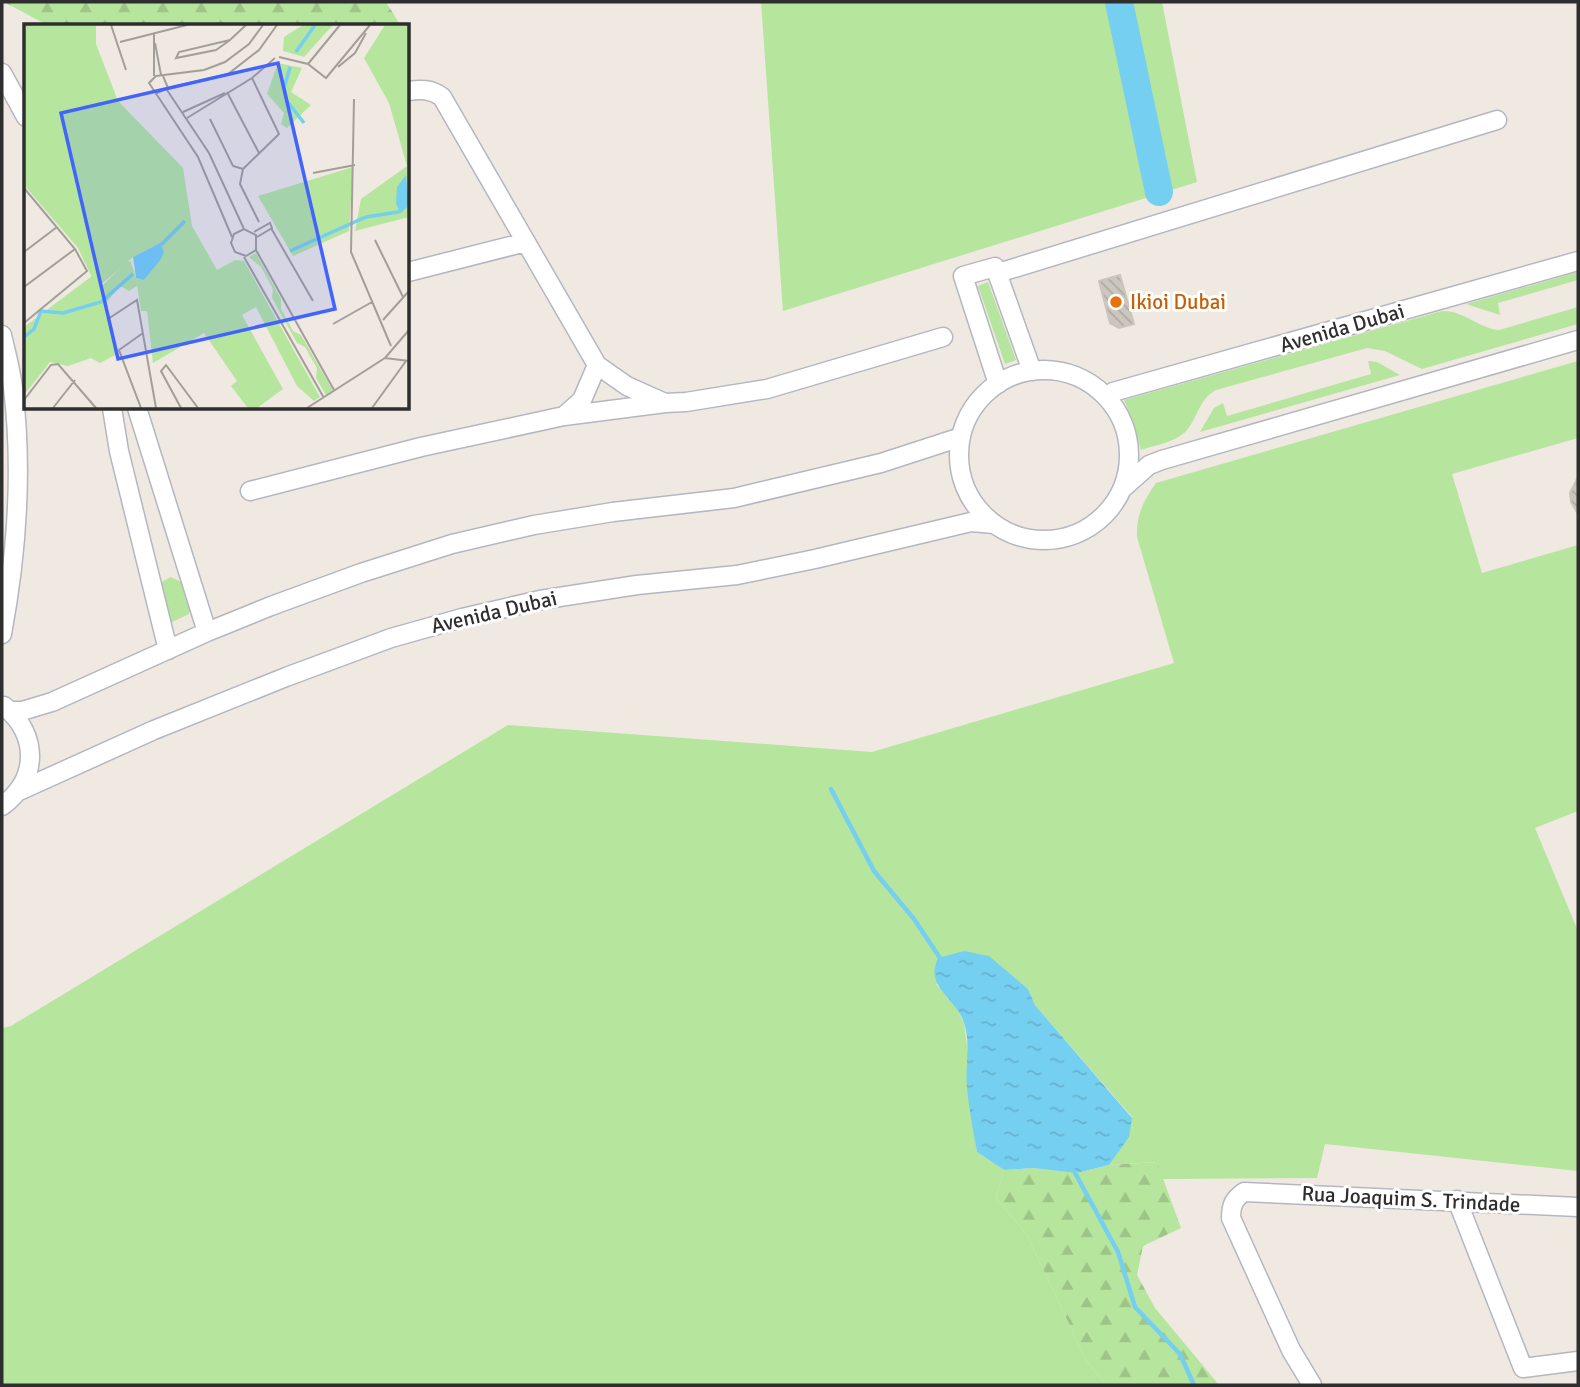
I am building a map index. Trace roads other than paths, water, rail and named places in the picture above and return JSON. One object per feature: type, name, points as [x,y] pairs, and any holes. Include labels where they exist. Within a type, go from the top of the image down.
[{"type":"street","points":[[2,73],[24,113]]},
{"type":"street","points":[[410,92],[421,89],[434,91],[442,97],[597,365],[627,386],[665,403]]},
{"type":"street","points":[[998,273],[1497,120]]},
{"type":"street","points":[[410,271],[526,242]]},
{"type":"street","name":"Avenida Dubai","points":[[1106,396],[1578,261]]},
{"type":"street","points":[[998,384],[963,276],[995,267],[1032,371]]},
{"type":"street","points":[[2,335],[13,386],[19,461],[17,518],[2,634]]},
{"type":"street","points":[[250,491],[421,447],[564,416],[719,398],[766,388],[943,337]]},
{"type":"street","name":"Avenida Dubai","points":[[1122,489],[1149,465],[1162,460],[1578,340]]},
{"type":"street","points":[[564,416],[582,400],[597,365]]},
{"type":"street","name":"Avenida Dubai","points":[[1050,370],[1071,374],[1090,383],[1106,396],[1125,428],[1129,446],[1128,468],[1122,489],[1110,509],[1094,525],[1063,538],[1047,541],[1028,539],[1010,534],[977,508],[965,486],[960,454],[961,437],[981,398],[998,384],[1014,376],[1050,370]]},
{"type":"street","points":[[112,410],[122,464],[167,650]]},
{"type":"street","points":[[138,410],[207,632]]},
{"type":"street","points":[[6,707],[23,711],[52,702],[207,632],[361,573],[452,544],[534,525],[613,512],[734,498],[881,463],[961,437]]},
{"type":"street","name":"Avenida Dubai","points":[[2,806],[19,791],[154,730],[391,638],[450,621],[540,600],[638,585],[737,575],[971,522],[994,524]]},
{"type":"street","points":[[6,707],[15,714],[26,731],[30,751],[28,772],[19,791]]},
{"type":"street","name":"Rua Joaquim S. Trindade","points":[[1312,1385],[1292,1350],[1231,1218],[1231,1207],[1235,1198],[1244,1192],[1457,1200],[1578,1208]]},
{"type":"street","points":[[1457,1200],[1523,1368],[1578,1361]]},
{"type":"water","points":[[964,951],[989,956],[1028,989],[1035,1005],[1132,1118],[1129,1137],[1109,1165],[1076,1173],[1033,1168],[1004,1170],[977,1152],[967,1088],[966,1031],[960,1014],[935,977],[938,958]]},
{"type":"waterway","points":[[1119,2],[1159,192]]},
{"type":"waterway","points":[[831,789],[874,871],[914,919],[942,961]]},
{"type":"waterway","points":[[1074,1171],[1118,1252],[1135,1307],[1180,1354],[1194,1385]]},
{"type":"place","name":"Ikioi Dubai","points":[[1116,302]]}]
